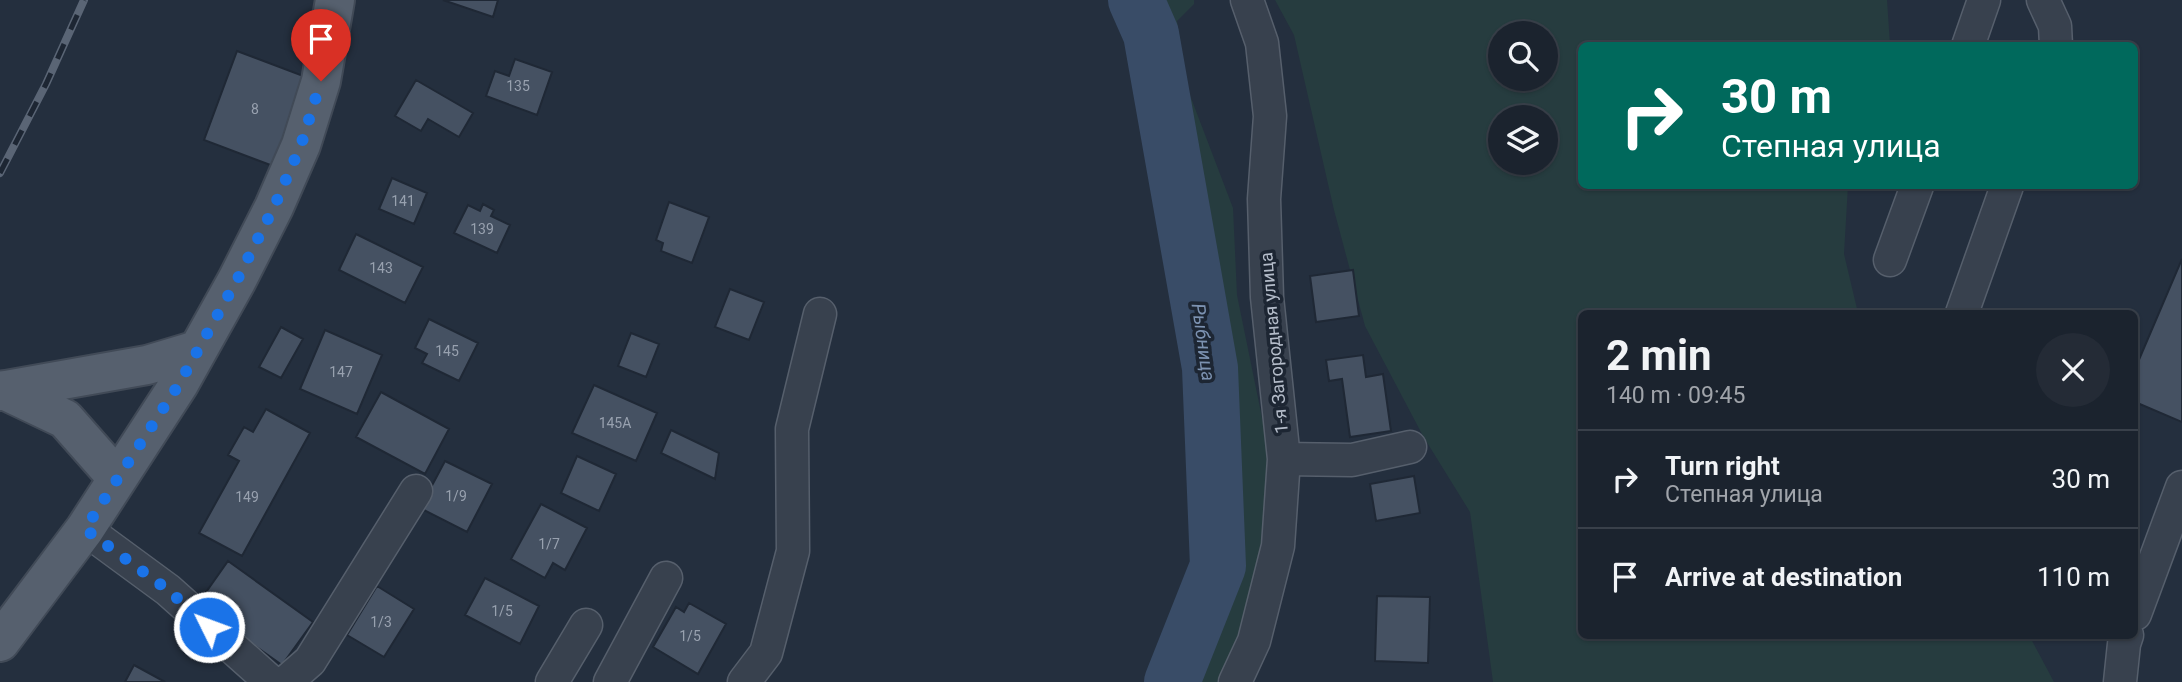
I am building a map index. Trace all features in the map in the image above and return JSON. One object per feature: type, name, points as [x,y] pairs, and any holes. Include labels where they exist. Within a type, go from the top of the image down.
[{"type":"main road","points":[[0,642],[85,529],[179,384],[243,268],[301,145],[321,81],[335,0]]},
{"type":"main road","points":[[2,391],[147,365],[197,350]]},
{"type":"main road","points":[[2,391],[65,419],[117,478]]},
{"type":"street","name":"1-я Загородная улица","points":[[1235,682],[1254,641],[1278,546],[1284,459],[1266,297],[1264,199],[1270,116],[1262,43],[1247,0]]},
{"type":"street","points":[[1969,42],[1984,0]]},
{"type":"street","points":[[2043,0],[2055,26],[2056,42]]},
{"type":"street","points":[[1890,260],[1916,189]]},
{"type":"street","points":[[1963,310],[2006,189]]},
{"type":"street","points":[[744,682],[766,653],[793,551],[792,429],[820,314]]},
{"type":"street","points":[[1284,459],[1352,460],[1410,447]]},
{"type":"street","points":[[2138,606],[2182,487]]},
{"type":"street","points":[[286,682],[310,661],[416,491]]},
{"type":"street","points":[[85,529],[168,590],[271,682]]},
{"type":"street","points":[[610,682],[666,578]]},
{"type":"street","points":[[552,682],[586,625]]},
{"type":"street","points":[[2120,682],[2126,639]]},
{"type":"green space","points":[[1156,0],[1194,0],[1194,4],[1177,21],[1188,90],[1233,208],[1237,295],[1269,452],[1265,550],[1242,639],[1221,682],[1189,682],[1229,575],[1235,478],[1221,393],[1223,342],[1205,194],[1167,64],[1160,8]]},
{"type":"green space","points":[[1275,0],[1887,0],[1890,42],[1578,42],[1578,189],[1848,189],[1844,254],[1857,310],[1578,310],[1578,639],[2031,639],[2054,682],[1493,682],[1470,512],[1423,436],[1365,326],[1334,210],[1294,35]]},
{"type":"building","points":[[443,0],[498,0],[493,17]]},
{"type":"building","points":[[237,51],[306,77],[273,166],[204,140]]},
{"type":"building","points":[[515,59],[552,72],[537,115],[486,96],[495,71],[509,76]]},
{"type":"building","points":[[416,80],[473,113],[459,137],[428,119],[421,131],[395,116]]},
{"type":"building","points":[[392,178],[427,193],[414,224],[379,209]]},
{"type":"building","points":[[669,202],[709,217],[692,263],[661,251],[663,243],[656,240]]},
{"type":"building","points":[[483,204],[494,210],[491,216],[510,225],[497,253],[454,233],[468,205],[480,211]]},
{"type":"building","points":[[356,234],[423,267],[405,303],[339,270]]},
{"type":"building","points":[[2182,259],[2182,422],[2138,403],[2138,362]]},
{"type":"building","points":[[1353,270],[1359,316],[1316,322],[1310,276]]},
{"type":"building","points":[[730,289],[764,302],[749,340],[715,327]]},
{"type":"building","points":[[429,319],[478,343],[459,381],[422,363],[427,354],[415,348]]},
{"type":"building","points":[[281,327],[303,339],[281,378],[259,367]]},
{"type":"building","points":[[325,330],[382,355],[357,414],[300,389]]},
{"type":"building","points":[[631,333],[659,344],[646,377],[618,366]]},
{"type":"building","points":[[1363,355],[1366,377],[1383,374],[1391,431],[1350,437],[1342,379],[1329,381],[1326,360]]},
{"type":"building","points":[[594,385],[657,413],[636,461],[572,433]]},
{"type":"building","points":[[381,392],[449,429],[425,474],[356,437]]},
{"type":"building","points":[[266,409],[310,433],[242,556],[199,533],[239,461],[228,455],[244,427],[253,432]]},
{"type":"building","points":[[671,430],[719,453],[715,479],[661,453]]},
{"type":"building","points":[[577,456],[616,474],[599,511],[561,493]]},
{"type":"building","points":[[445,461],[492,484],[467,532],[420,508]]},
{"type":"building","points":[[1414,476],[1420,513],[1376,521],[1370,484]]},
{"type":"building","points":[[541,504],[587,528],[565,570],[553,563],[545,578],[511,559]]},
{"type":"building","points":[[228,561],[313,622],[282,665],[197,605]]},
{"type":"building","points":[[485,578],[539,606],[520,644],[465,615]]},
{"type":"building","points":[[377,586],[414,609],[384,657],[347,635]]},
{"type":"building","points":[[1377,596],[1430,597],[1428,663],[1375,661]]},
{"type":"building","points":[[689,603],[726,624],[698,674],[653,647],[676,607],[684,612]]},
{"type":"building","points":[[134,665],[165,682],[125,682]]},
{"type":"waterway","name":"Рыбница","points":[[1136,0],[1151,34],[1210,368],[1218,566],[1172,682]]},
{"type":"railway","points":[[0,173],[46,84],[84,0]]},
{"type":"route","points":[[209,627],[168,590],[85,529],[179,384],[237,280],[274,207],[301,145],[321,81]]}]
